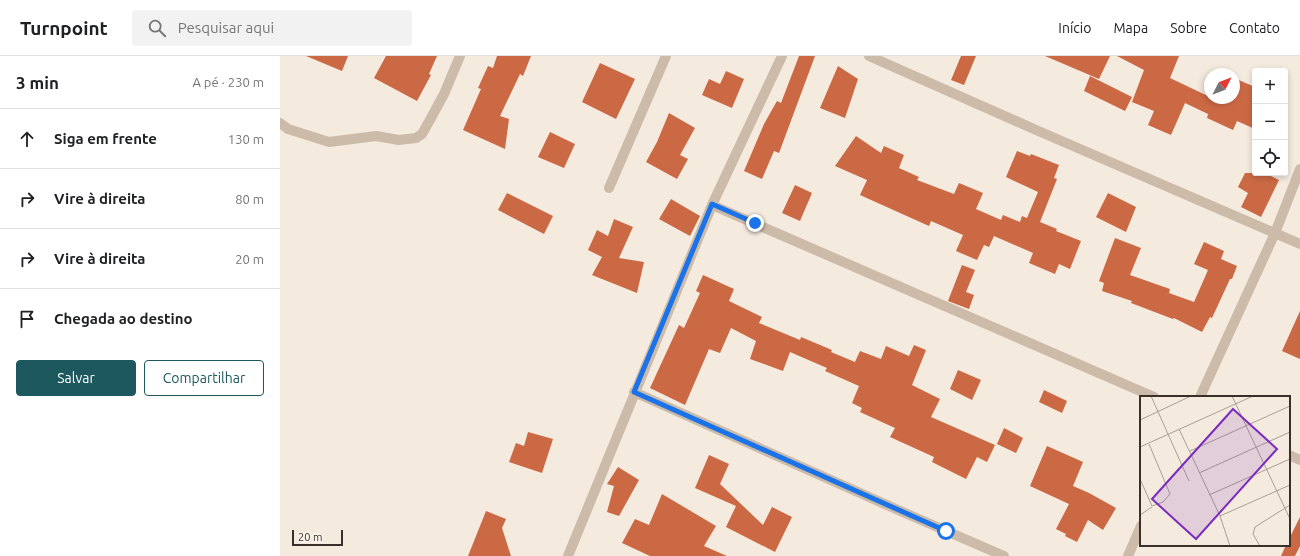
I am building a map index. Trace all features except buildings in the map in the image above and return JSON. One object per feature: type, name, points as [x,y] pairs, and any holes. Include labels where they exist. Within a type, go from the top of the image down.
[{"type":"street","points":[[280,123],[288,129],[329,142],[376,136],[399,140],[416,138],[422,134],[444,94],[460,56]]},
{"type":"street","points":[[609,188],[666,56]]},
{"type":"street","points":[[568,556],[712,204],[782,56]]},
{"type":"street","points":[[869,56],[1300,244]]},
{"type":"street","points":[[1200,396],[1275,233],[1300,169]]},
{"type":"street","points":[[712,204],[1152,396]]},
{"type":"street","points":[[634,392],[1004,556]]},
{"type":"street","points":[[1290,455],[1300,460]]},
{"type":"street","points":[[1128,556],[1140,528]]},
{"type":"route","points":[[755,223],[712,204],[634,392],[946,531]]}]
